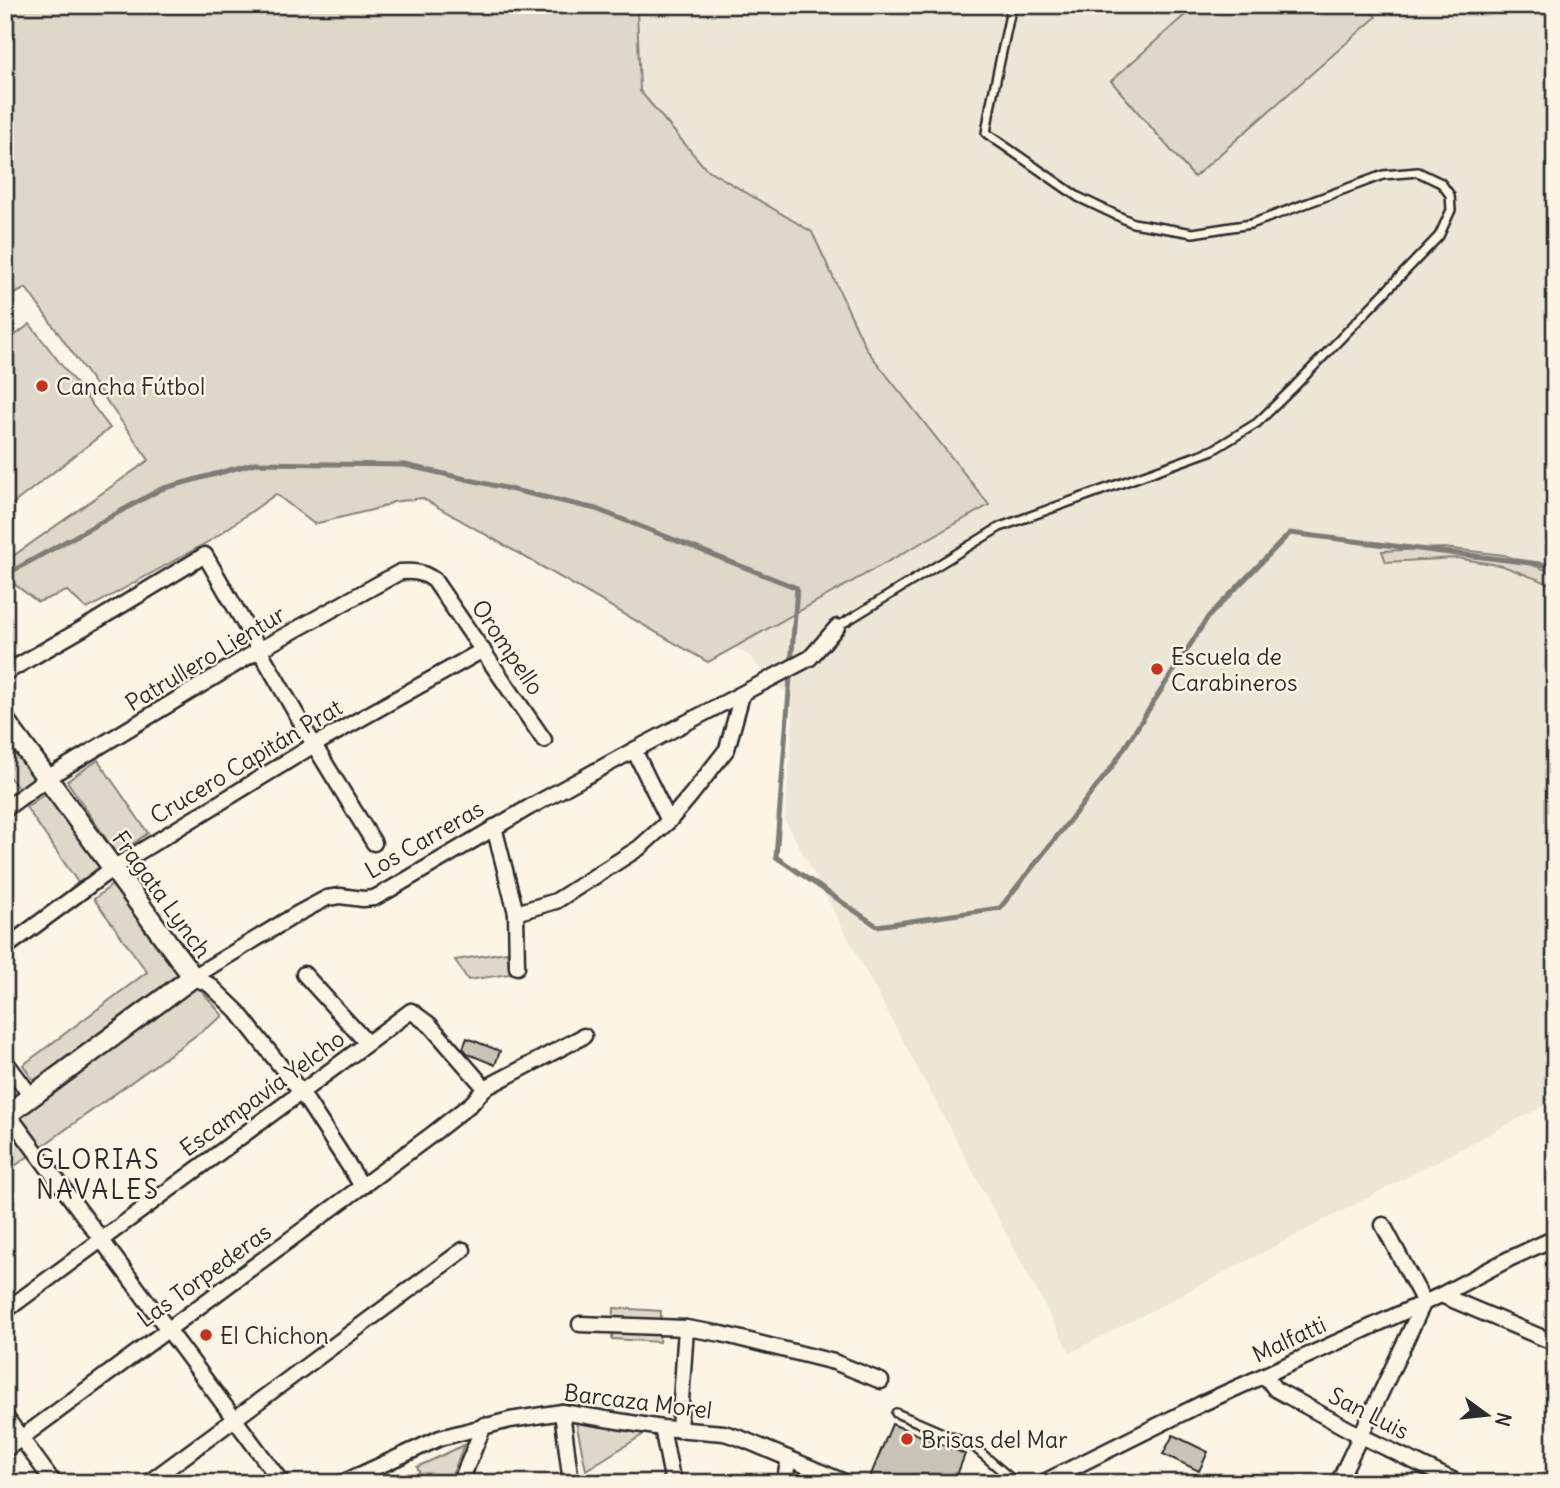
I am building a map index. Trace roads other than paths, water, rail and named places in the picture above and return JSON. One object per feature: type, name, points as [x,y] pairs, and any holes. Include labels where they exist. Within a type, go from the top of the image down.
[{"type":"street","points":[[5,673],[205,555],[314,745],[374,843]]},
{"type":"street","name":"Patrullero Lientur","points":[[5,809],[47,778],[259,650],[400,572],[426,574],[434,580]]},
{"type":"street","name":"Orompello","points":[[434,580],[544,740]]},
{"type":"street","name":"Los Carreras","points":[[7,1115],[192,977],[297,914],[327,898],[374,898],[494,827],[810,658],[837,627]]},
{"type":"street","name":"Crucero Capitán Prat","points":[[5,948],[113,868],[314,745],[483,650]]},
{"type":"street","points":[[516,913],[555,901],[639,848],[668,821],[727,749],[742,695]]},
{"type":"street","name":"Fragata Lynch","points":[[5,721],[192,977],[210,985],[237,1012],[301,1092],[362,1186]]},
{"type":"street","points":[[634,750],[668,821]]},
{"type":"street","points":[[494,827],[516,913],[517,967]]},
{"type":"street","points":[[304,974],[367,1043]]},
{"type":"street","name":"Escampavía Yelcho","points":[[5,1311],[411,1011],[430,1025],[485,1088]]},
{"type":"street","name":"Las Torpederas","points":[[5,1450],[430,1136],[472,1103],[485,1088],[584,1035]]},
{"type":"street","points":[[5,1061],[31,1097]]},
{"type":"street","points":[[7,1115],[282,1483]]},
{"type":"street","points":[[1338,1483],[1424,1303],[1383,1225]]},
{"type":"street","name":"Malfatti","points":[[1042,1483],[1201,1404],[1424,1303],[1555,1238]]},
{"type":"street","points":[[148,1483],[463,1250]]},
{"type":"street","points":[[1441,1295],[1555,1343]]},
{"type":"street","points":[[580,1324],[686,1328],[732,1336],[834,1362],[881,1381]]},
{"type":"street","points":[[679,1430],[686,1328]]},
{"type":"street","name":"San Luis","points":[[1265,1376],[1275,1389],[1361,1436],[1459,1483]]},
{"type":"street","points":[[562,1412],[571,1483]]},
{"type":"street","name":"Barcaza Morel","points":[[342,1483],[440,1438],[484,1425],[562,1412],[732,1436],[847,1483]]},
{"type":"street","points":[[5,1416],[54,1483]]},
{"type":"street","points":[[460,1483],[484,1425]]},
{"type":"street","points":[[662,1428],[671,1473],[676,1483]]},
{"type":"street","points":[[784,1483],[789,1459]]},
{"type":"lane","points":[[837,627],[1000,527],[1213,450],[1257,423],[1439,236],[1451,210],[1450,195],[1441,183],[1418,172],[1383,175],[1251,225],[1193,233],[1133,223],[1078,197],[986,133],[1012,5]]},
{"type":"lane","points":[[896,1413],[973,1446],[1016,1483]]},
{"type":"waterway","points":[[5,572],[14,570],[161,489],[255,463],[405,465],[596,509],[797,588],[776,857],[877,926],[1000,908],[1112,767],[1208,617],[1290,533],[1555,566]]},
{"type":"place","name":"Cancha Fútbol","points":[[42,386]]},
{"type":"place","name":"Escuela de Carabineros","points":[[1157,669]]},
{"type":"place","name":"El Chichon","points":[[206,1335]]},
{"type":"place","name":"Brisas del Mar","points":[[907,1439]]},
{"type":"district","name":"GLORIAS NAVALES","points":[[98,1174]]}]
